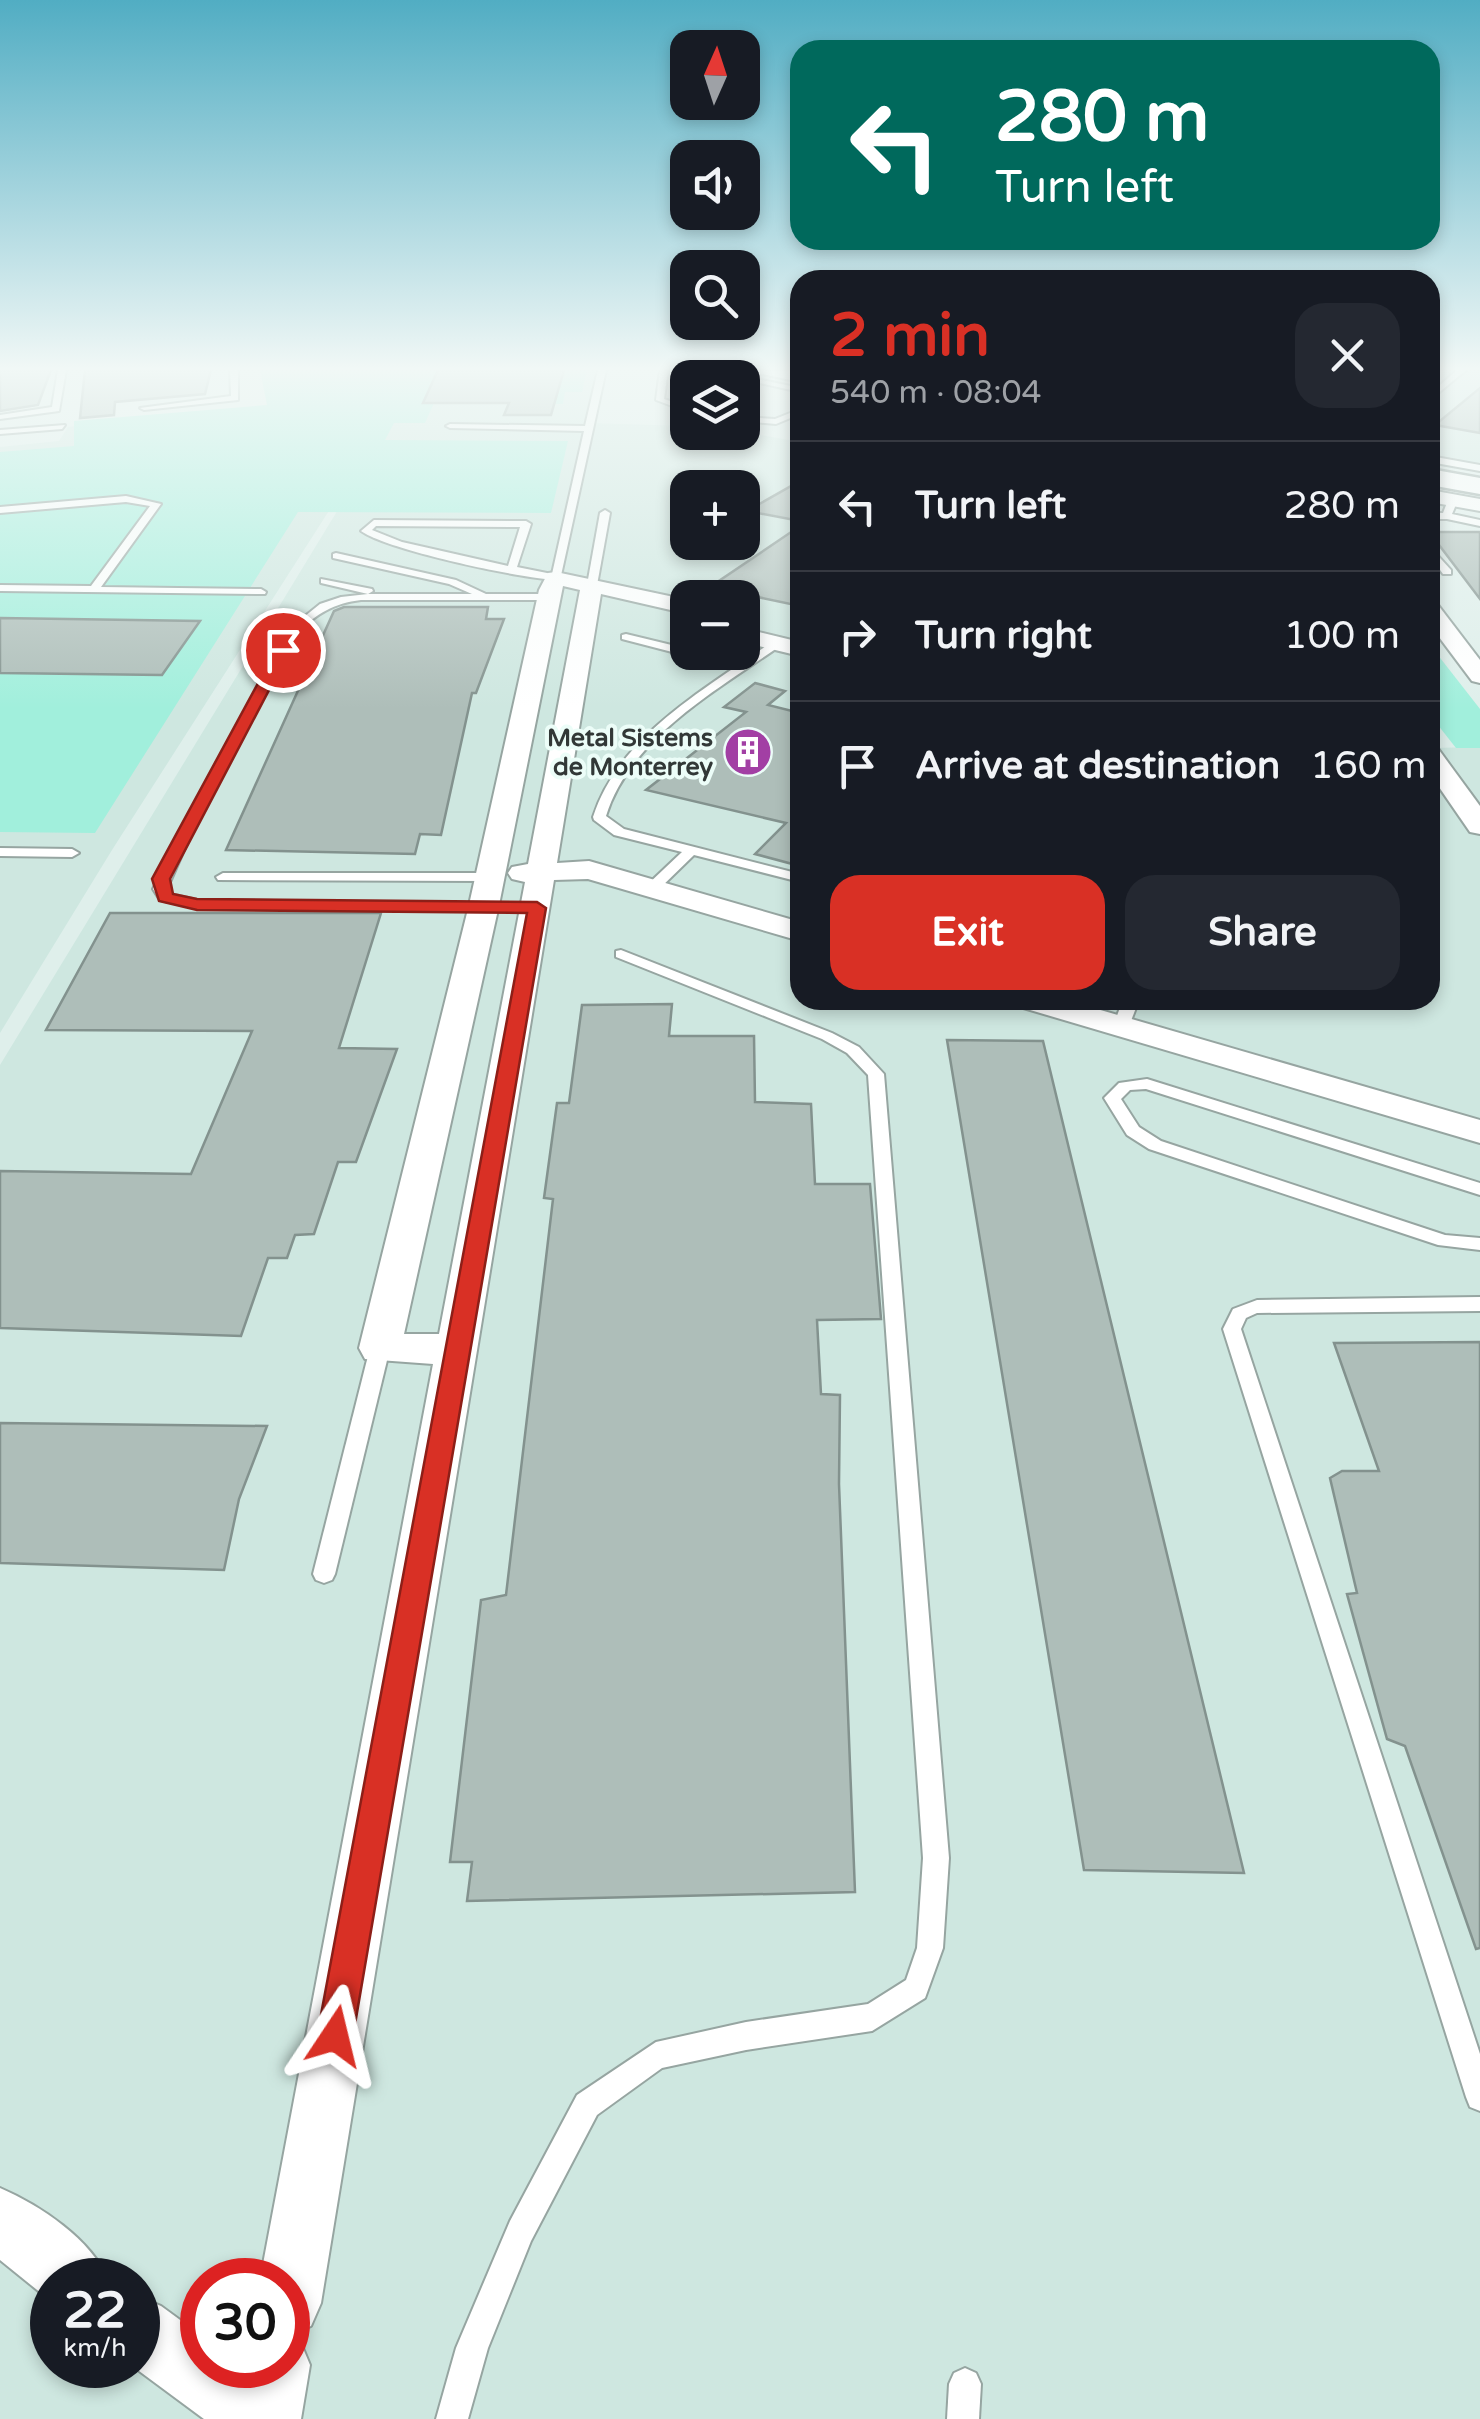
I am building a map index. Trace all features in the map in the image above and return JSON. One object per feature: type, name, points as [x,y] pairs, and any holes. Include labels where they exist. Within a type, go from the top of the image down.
[{"type":"highway","points":[[1440,501],[1480,486]]},
{"type":"street","points":[[1440,501],[1480,505]]},
{"type":"street","points":[[458,1350],[380,1348],[487,891],[552,589],[670,603]]},
{"type":"street","points":[[591,592],[670,616]]},
{"type":"street","points":[[296,2258],[545,870],[591,592]]},
{"type":"street","points":[[760,623],[790,630]]},
{"type":"street","points":[[1440,623],[1480,676]]},
{"type":"street","points":[[760,640],[788,646]]},
{"type":"street","points":[[1480,771],[1444,778],[1480,826]]},
{"type":"street","points":[[487,891],[545,870],[589,870],[790,929]]},
{"type":"street","points":[[1126,1013],[1480,1132]]},
{"type":"street","points":[[0,2220],[48,2258]]},
{"type":"street","points":[[160,2345],[263,2419],[270,2388]]},
{"type":"lane","points":[[552,589],[576,483]]},
{"type":"lane","points":[[0,510],[126,499],[156,504],[94,589]]},
{"type":"lane","points":[[1440,501],[1480,523]]},
{"type":"lane","points":[[591,592],[606,514]]},
{"type":"lane","points":[[512,568],[526,524],[401,521],[374,523],[366,531],[386,540],[512,568],[552,589]]},
{"type":"lane","points":[[336,556],[467,586],[486,597]]},
{"type":"lane","points":[[1440,563],[1447,572]]},
{"type":"lane","points":[[325,581],[393,596]]},
{"type":"lane","points":[[0,588],[261,592]]},
{"type":"lane","points":[[487,891],[197,904],[165,897],[160,889],[188,825],[293,631],[317,608],[338,598],[486,597],[552,589]]},
{"type":"lane","points":[[626,637],[670,648]]},
{"type":"lane","points":[[760,660],[788,646]]},
{"type":"lane","points":[[741,670],[658,733],[622,769],[601,805],[604,824],[619,832],[790,875]]},
{"type":"lane","points":[[651,889],[691,850]]},
{"type":"lane","points":[[0,852],[72,853]]},
{"type":"lane","points":[[223,877],[487,891],[537,908]]},
{"type":"lane","points":[[452,2419],[472,2348],[520,2231],[587,2105],[656,2056],[746,2036],[872,2018],[916,1989],[930,1948],[936,1858],[876,1074],[853,1050],[827,1036],[621,954]]},
{"type":"lane","points":[[1480,1190],[1182,1092],[1147,1084],[1125,1086],[1112,1098],[1133,1130],[1156,1146],[1416,1232],[1480,1244]]},
{"type":"lane","points":[[1480,1304],[1244,1308],[1236,1314],[1232,1329],[1480,2097]]},
{"type":"lane","points":[[324,1574],[380,1348]]},
{"type":"lane","points":[[963,2419],[965,2384]]},
{"type":"shaded area","points":[[0,483],[347,483],[112,850],[0,1033]]},
{"type":"shaded area","points":[[354,483],[670,483],[670,560],[760,560],[760,483],[790,483],[790,1010],[1440,1010],[1440,748],[1480,747],[1480,2419],[0,2419],[0,1065]]},
{"type":"green space","points":[[0,483],[558,483],[551,513],[298,512],[95,833],[0,832]]},
{"type":"green space","points":[[1440,658],[1480,709],[1480,748],[1456,748],[1440,728]]},
{"type":"building","points":[[790,487],[790,519],[760,513],[760,504]]},
{"type":"building","points":[[1440,532],[1480,532],[1480,599],[1440,546]]},
{"type":"building","points":[[790,533],[790,604],[760,598],[760,580],[720,580],[750,560],[760,560],[760,553]]},
{"type":"building","points":[[344,607],[488,607],[486,619],[504,619],[476,693],[472,693],[441,835],[420,834],[415,854],[226,850],[334,611]]},
{"type":"building","points":[[0,618],[200,621],[162,675],[0,673]]},
{"type":"building","name":"Metal Sistems de Monterrey","points":[[755,683],[785,691],[768,705],[790,710],[790,863],[755,854],[786,823],[646,790],[746,712],[724,707]]},
{"type":"building","points":[[110,913],[381,913],[339,1048],[397,1049],[356,1162],[338,1162],[314,1234],[295,1235],[287,1258],[268,1258],[241,1336],[0,1328],[0,1171],[191,1174],[252,1031],[46,1030]]},
{"type":"building","points":[[672,1004],[669,1036],[754,1036],[755,1102],[811,1104],[815,1184],[870,1184],[881,1319],[817,1320],[821,1394],[840,1395],[839,1484],[855,1892],[467,1901],[472,1862],[450,1862],[481,1600],[506,1595],[553,1199],[544,1198],[557,1103],[569,1103],[582,1005]]},
{"type":"building","points":[[947,1040],[1043,1041],[1244,1873],[1084,1870]]},
{"type":"building","points":[[1480,1342],[1480,1948],[1476,1949],[1405,1746],[1387,1739],[1347,1594],[1357,1593],[1330,1478],[1342,1471],[1379,1471],[1334,1343]]},
{"type":"building","points":[[0,1423],[267,1426],[239,1499],[224,1570],[0,1563]]},
{"type":"place","name":"Metal Sistems de Monterrey","points":[[748,752]]},
{"type":"route","points":[[283,650],[161,879],[160,889],[165,897],[197,904],[537,908],[335,2036]]}]
